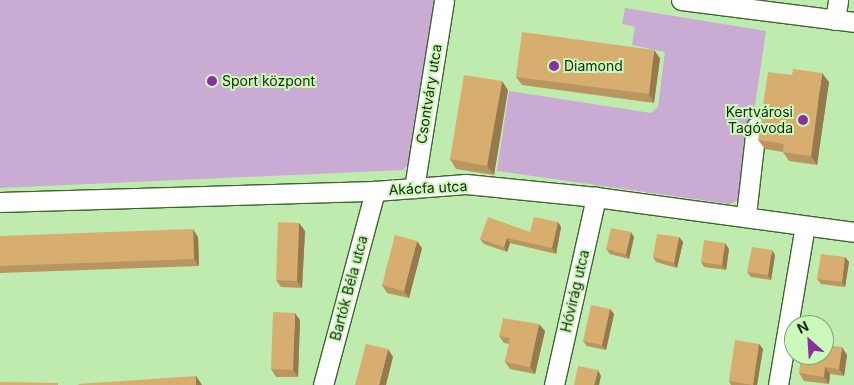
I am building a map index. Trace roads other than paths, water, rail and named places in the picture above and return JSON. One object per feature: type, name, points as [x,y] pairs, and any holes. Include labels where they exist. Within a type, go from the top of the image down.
[{"type":"street","name":"Csontváry utca","points":[[414,188],[444,0]]},
{"type":"street","points":[[681,0],[854,22]]},
{"type":"street","points":[[835,20],[838,0]]},
{"type":"street","points":[[746,215],[756,127]]},
{"type":"street","name":"Akácfa utca","points":[[0,202],[375,191],[466,184],[746,215],[805,226],[854,232]]},
{"type":"street","name":"Bartók Béla utca","points":[[323,385],[375,191]]},
{"type":"street","name":"Hóvirág utca","points":[[554,385],[596,197]]},
{"type":"street","points":[[778,385],[805,226]]},
{"type":"place","name":"Diamond","points":[[554,66]]},
{"type":"place","name":"Sport központ","points":[[212,81]]},
{"type":"place","name":"Kertvárosi Tagóvoda","points":[[803,120]]}]
